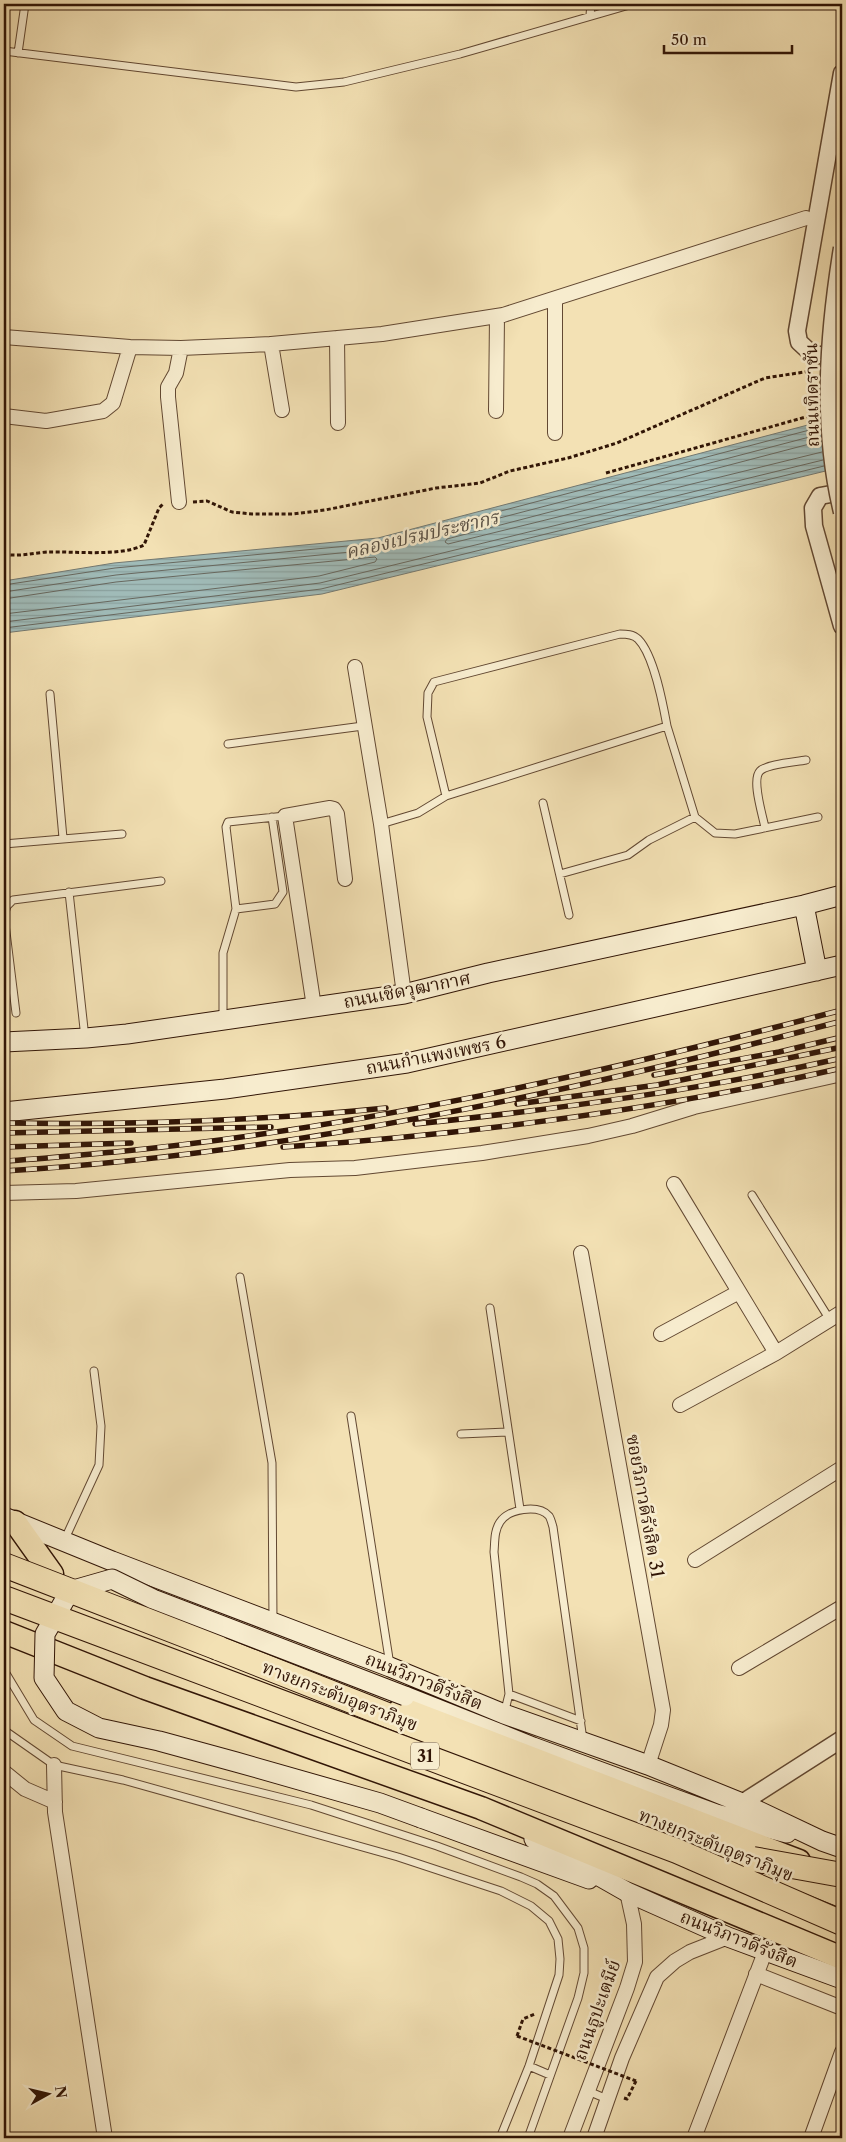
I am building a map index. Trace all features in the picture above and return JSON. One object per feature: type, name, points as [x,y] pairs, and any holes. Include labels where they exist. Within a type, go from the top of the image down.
[{"type":"highway","points":[[9,1519],[52,1574]]},
{"type":"highway","name":"ถนนวิภาวดีรังสิต","points":[[4,1556],[842,1877]]},
{"type":"highway","name":"ทางยกระดับอุตราภิมุข","points":[[4,1565],[842,1895]]},
{"type":"highway","name":"ทางยกระดับอุตราภิมุข","points":[[4,1598],[676,1851],[842,1923]]},
{"type":"highway","name":"ถนนวิภาวดีรังสิต","points":[[4,1632],[145,1688],[481,1808],[842,1958]]},
{"type":"highway","name":"31","points":[[753,1859],[842,1877]]},
{"type":"main road","name":"ถนนเชิดวุฒากาศ","points":[[4,1042],[86,1038],[223,1021],[404,994],[488,973],[804,905],[842,895]]},
{"type":"main road","points":[[804,905],[816,971]]},
{"type":"main road","name":"ถนนกำแพงเพชร 6","points":[[4,1112],[225,1089],[407,1063],[842,965]]},
{"type":"main road","name":"ถนนกำแพงเพชร 6","points":[[4,1107],[24,1109]]},
{"type":"main road","name":"ถนนวิภาวดีรังสิต","points":[[9,1519],[64,1542],[390,1667],[504,1714],[648,1765],[742,1803],[822,1841],[842,1848]]},
{"type":"main road","points":[[619,1888],[570,1874],[380,1803],[159,1741],[100,1728],[66,1712],[44,1678],[45,1634],[70,1591],[112,1580],[153,1599],[533,1747],[716,1814],[822,1841]]},
{"type":"main road","points":[[716,1814],[742,1803]]},
{"type":"main road","name":"ถนนวิภาวดีรังสิต","points":[[481,1808],[619,1888],[728,1937],[842,1979]]},
{"type":"street","points":[[842,73],[797,331],[799,342],[812,354],[842,358]]},
{"type":"street","points":[[4,337],[130,347],[181,348],[271,344],[382,334],[497,316],[806,218]]},
{"type":"street","name":"ถนนเทิดราชัน","points":[[842,248],[830,341],[828,397],[836,486],[842,512]]},
{"type":"street","points":[[555,299],[555,433]]},
{"type":"street","points":[[496,411],[497,316]]},
{"type":"street","points":[[337,338],[338,423]]},
{"type":"street","points":[[271,344],[282,410]]},
{"type":"street","points":[[4,416],[46,421],[103,411],[113,403],[130,347]]},
{"type":"street","points":[[179,502],[168,387],[176,373],[181,348]]},
{"type":"street","points":[[842,492],[820,496],[813,508],[814,526],[842,626]]},
{"type":"street","points":[[355,667],[381,824],[404,994]]},
{"type":"street","points":[[314,1007],[279,817],[330,808],[334,809],[337,814],[345,879]]},
{"type":"street","points":[[4,1193],[76,1190],[290,1170],[355,1168],[482,1153],[588,1136],[632,1126],[694,1107],[842,1074]]},
{"type":"street","points":[[674,1184],[776,1353]]},
{"type":"street","name":"ซอยวิภาวดีรังสิต 31","points":[[581,1253],[663,1710],[661,1725],[648,1765]]},
{"type":"street","points":[[661,1334],[739,1292]]},
{"type":"street","points":[[680,1405],[776,1353],[842,1312]]},
{"type":"street","points":[[695,1560],[842,1468]]},
{"type":"street","points":[[739,1668],[842,1607]]},
{"type":"street","points":[[4,1644],[145,1688]]},
{"type":"street","points":[[742,1803],[842,1739]]},
{"type":"street","points":[[54,1765],[55,1802],[105,2138]]},
{"type":"street","points":[[4,1772],[25,1789],[55,1802]]},
{"type":"street","name":"ถนนธูปะเตมีย์","points":[[570,2138],[635,1962],[634,1924],[619,1888]]},
{"type":"street","points":[[594,2138],[622,2058],[657,1977],[675,1961],[690,1952],[728,1937]]},
{"type":"street","points":[[694,2138],[765,1952]]},
{"type":"street","points":[[756,1974],[842,2008]]},
{"type":"street","points":[[811,2138],[842,2052]]},
{"type":"lane","points":[[18,53],[25,4]]},
{"type":"lane","points":[[590,15],[591,4]]},
{"type":"lane","points":[[4,50],[296,87],[344,82],[460,54],[633,4]]},
{"type":"lane","points":[[446,796],[427,717],[428,693],[434,682],[620,634],[628,634],[637,637],[648,656],[695,818],[715,833],[735,834],[818,817]]},
{"type":"lane","points":[[50,694],[63,838]]},
{"type":"lane","points":[[228,744],[364,726]]},
{"type":"lane","points":[[381,824],[418,813],[446,796],[667,726]]},
{"type":"lane","points":[[765,828],[757,787],[757,775],[767,767],[806,760]]},
{"type":"lane","points":[[543,803],[569,914]]},
{"type":"lane","points":[[223,1021],[223,953],[236,908],[226,827],[228,822],[279,817],[283,892],[275,904],[236,908]]},
{"type":"lane","points":[[560,874],[628,855],[648,840],[695,818]]},
{"type":"lane","points":[[4,844],[122,834]]},
{"type":"lane","points":[[16,1013],[4,916],[7,906],[13,900],[161,881]]},
{"type":"lane","points":[[70,892],[86,1038]]},
{"type":"lane","points":[[752,1195],[830,1320]]},
{"type":"lane","points":[[240,1276],[272,1463],[272,1622]]},
{"type":"lane","points":[[490,1308],[520,1509]]},
{"type":"lane","points":[[64,1542],[99,1465],[100,1426],[94,1371]]},
{"type":"lane","points":[[351,1416],[390,1667]]},
{"type":"lane","points":[[461,1434],[507,1432]]},
{"type":"lane","points":[[504,1714],[509,1694],[494,1552],[495,1531],[501,1520],[520,1509],[542,1511],[550,1516],[553,1527],[584,1743]]},
{"type":"lane","points":[[4,1670],[34,1720],[72,1746],[311,1805],[437,1846],[537,1884],[554,1896],[578,1928],[584,1948],[584,1973],[578,1998],[528,2138]]},
{"type":"lane","points":[[509,1694],[581,1721]]},
{"type":"lane","points":[[4,1730],[54,1765],[124,1780],[398,1857],[501,1891],[531,1906],[549,1921],[558,1940],[559,1975],[529,2066],[500,2138]]},
{"type":"lane","points":[[529,2066],[550,2075]]},
{"type":"lane","points":[[588,2091],[607,2099]]},
{"type":"path","points":[[4,554],[16,556],[45,552],[82,553],[135,549],[144,545],[159,508],[164,503],[207,501],[232,512],[293,514],[325,510],[436,488],[480,483],[510,471],[568,458],[617,443],[765,378],[816,370]]},
{"type":"path","points":[[606,472],[817,414]]},
{"type":"path","points":[[548,2009],[523,2018],[517,2036],[636,2081]]},
{"type":"water","name":"คลองเปรมประชากร","points":[[842,416],[842,467],[322,594],[4,633],[4,581],[114,563],[378,538]]},
{"type":"railway","points":[[4,1161],[207,1142],[299,1129],[390,1113],[572,1076],[842,1010]]},
{"type":"railway","points":[[4,1171],[110,1163],[216,1151],[426,1117],[531,1096],[842,1021]]},
{"type":"railway","points":[[654,1075],[779,1052],[842,1037]]},
{"type":"railway","points":[[517,1104],[657,1085],[842,1047]]},
{"type":"railway","points":[[415,1124],[523,1112],[683,1089],[842,1058]]},
{"type":"railway","points":[[283,1147],[424,1135],[564,1118],[704,1096],[842,1068]]},
{"type":"railway","points":[[4,1123],[195,1121],[291,1116],[386,1108]]},
{"type":"railway","points":[[4,1133],[271,1127]]},
{"type":"railway","points":[[4,1147],[131,1143]]}]
